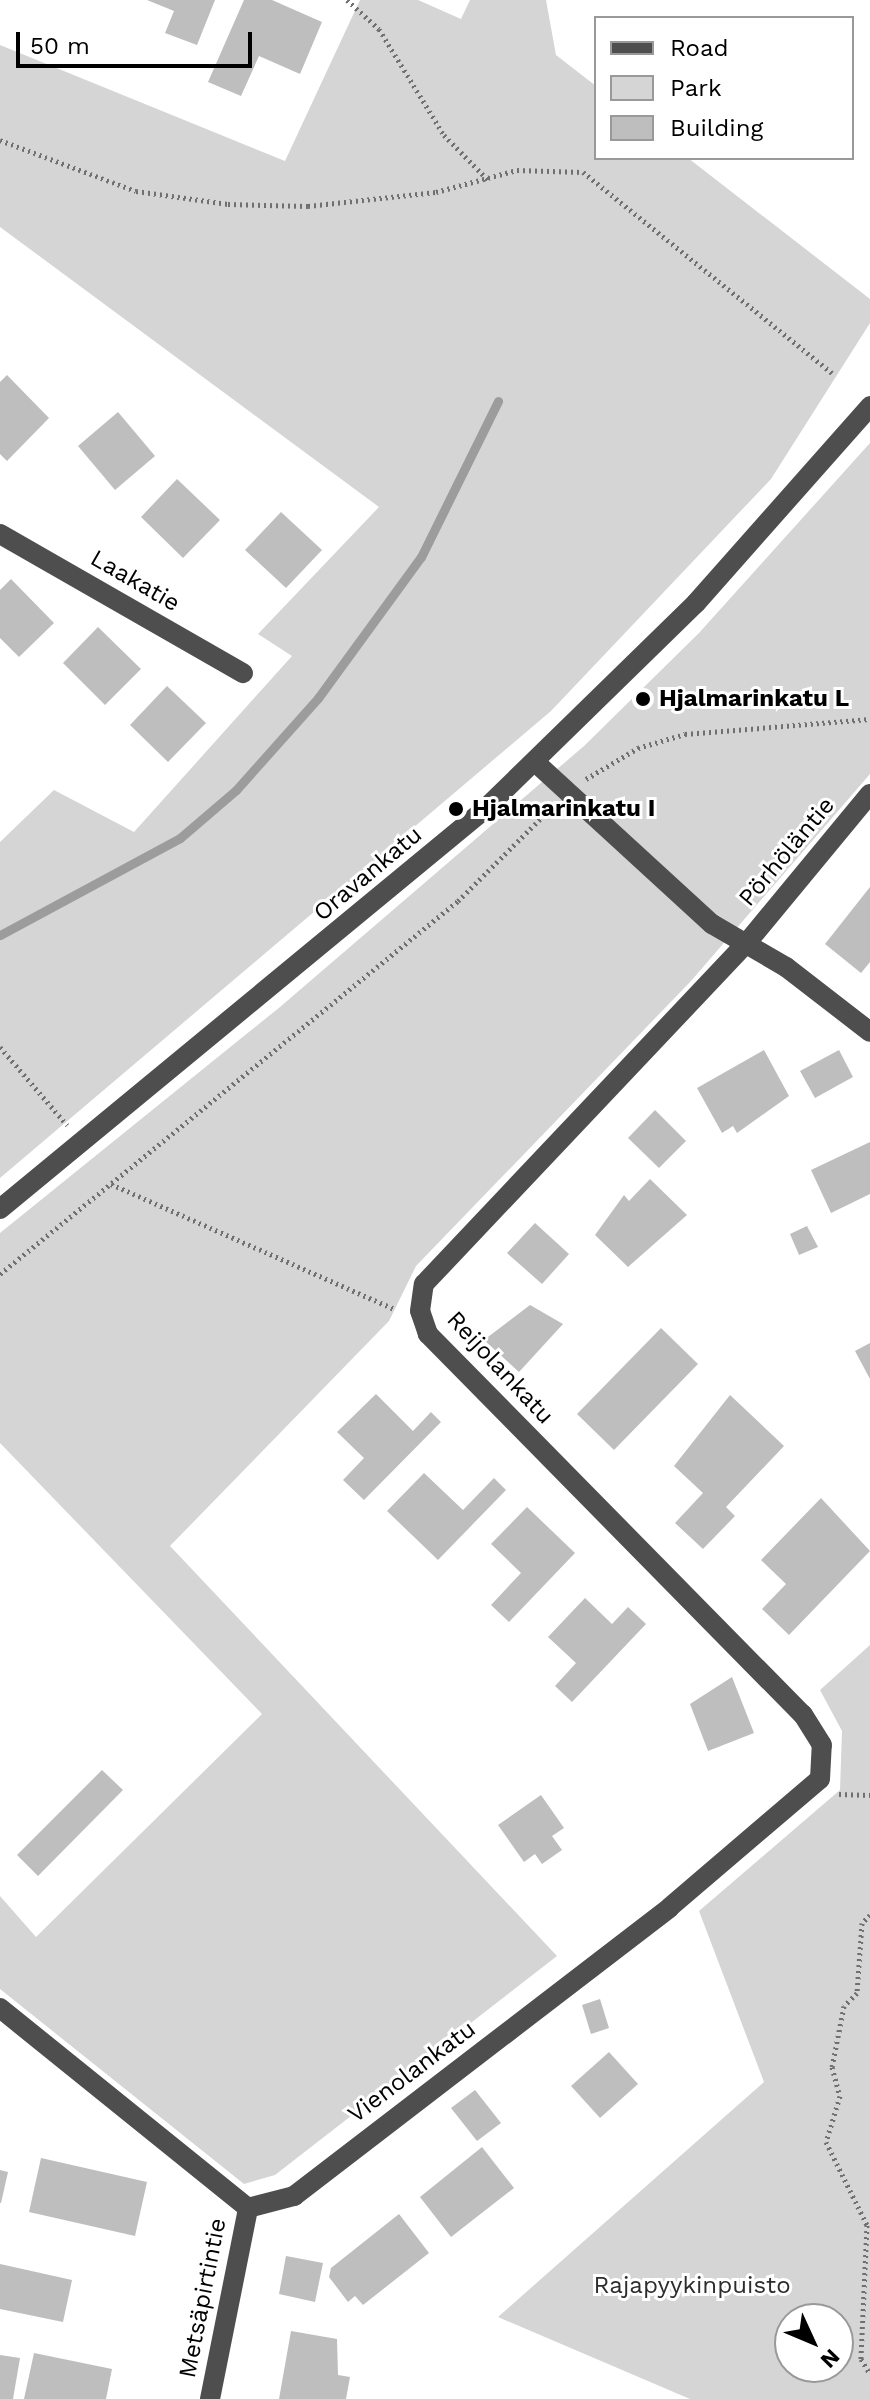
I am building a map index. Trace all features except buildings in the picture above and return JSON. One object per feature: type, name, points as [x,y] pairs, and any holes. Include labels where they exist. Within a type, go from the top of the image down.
[{"type":"street","name":"Oravankatu","points":[[0,1209],[535,762],[696,603],[870,406]]},
{"type":"street","name":"Laakatie","points":[[0,534],[243,673]]},
{"type":"street","points":[[535,762],[712,924],[870,1032]]},
{"type":"street","name":"Pörhöläntie","points":[[745,945],[870,794]]},
{"type":"street","name":"Reijolankatu","points":[[745,945],[424,1284],[420,1311],[428,1334],[714,1621],[803,1715],[822,1745]]},
{"type":"street","name":"Vienolankatu","points":[[248,2208],[294,2196],[670,1907],[820,1779],[822,1745]]},
{"type":"street","points":[[0,2008],[248,2208]]},
{"type":"street","name":"Metsäpirtintie","points":[[210,2399],[248,2208]]},
{"type":"path","points":[[347,0],[379,29],[444,135],[489,181]]},
{"type":"path","points":[[0,140],[136,191],[228,204],[308,206],[489,181],[517,170],[583,172],[832,373]]},
{"type":"path","points":[[0,1274],[458,901],[566,793],[638,748],[685,734],[870,719]]},
{"type":"path","points":[[0,1047],[82,1143]]},
{"type":"path","points":[[111,1184],[378,1307],[420,1311]]},
{"type":"path","points":[[870,1915],[862,1923],[857,1993],[844,2006],[832,2067],[840,2096],[826,2142],[867,2225],[861,2359],[870,2374]]},
{"type":"green space","points":[[360,0],[418,0],[461,19],[470,0],[546,0],[556,55],[594,84],[594,160],[691,160],[870,299],[870,323],[771,479],[551,711],[0,1178],[0,842],[54,790],[134,832],[292,656],[258,634],[379,507],[0,227],[0,45],[285,161]]},
{"type":"green space","points":[[870,443],[870,774],[691,981],[416,1266],[389,1321],[170,1546],[557,1956],[275,2175],[244,2184],[0,1989],[0,1896],[36,1937],[262,1714],[0,1443],[0,1233],[280,1007],[584,746],[699,633]]},
{"type":"green space","name":"Rajapyykinpuisto","points":[[870,1645],[870,2399],[690,2399],[498,2317],[764,2082],[699,1911],[840,1790],[842,1731],[820,1690]]},
{"type":"waterway","points":[[0,935],[180,838],[236,790],[318,698],[421,557],[498,401]]},
{"type":"place","name":"Hjalmarinkatu L","points":[[643,699]]},
{"type":"place","name":"Hjalmarinkatu I","points":[[456,809]]}]
